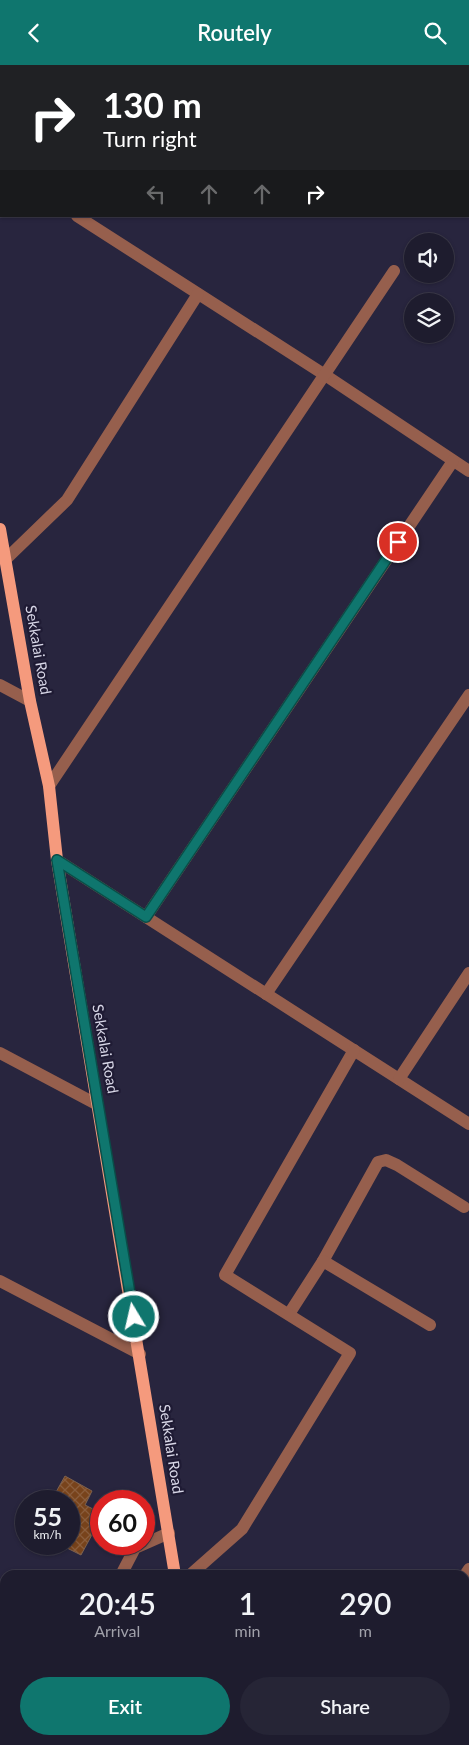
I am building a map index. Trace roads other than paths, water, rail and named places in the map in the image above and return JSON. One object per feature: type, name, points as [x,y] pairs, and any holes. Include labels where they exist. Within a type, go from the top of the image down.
[{"type":"main road","name":"Sekkalai Road","points":[[0,529],[30,701],[49,787],[57,860],[174,1570]]},
{"type":"street","points":[[79,217],[325,375],[469,471]]},
{"type":"street","points":[[49,787],[394,271]]},
{"type":"street","points":[[6,559],[67,500],[198,294]]},
{"type":"street","points":[[146,917],[453,461]]},
{"type":"street","points":[[0,685],[30,701]]},
{"type":"street","points":[[266,994],[469,695]]},
{"type":"street","points":[[57,860],[469,1124]]},
{"type":"street","points":[[399,1079],[469,973]]},
{"type":"street","points":[[196,1570],[242,1529],[350,1353],[225,1275],[354,1050]]},
{"type":"street","points":[[0,1053],[98,1105]]},
{"type":"street","points":[[289,1314],[323,1261],[378,1163],[386,1161],[397,1165],[464,1207]]},
{"type":"street","points":[[323,1261],[430,1325]]},
{"type":"street","points":[[0,1281],[140,1354]]},
{"type":"street","points":[[124,1570],[135,1548],[169,1533]]}]
